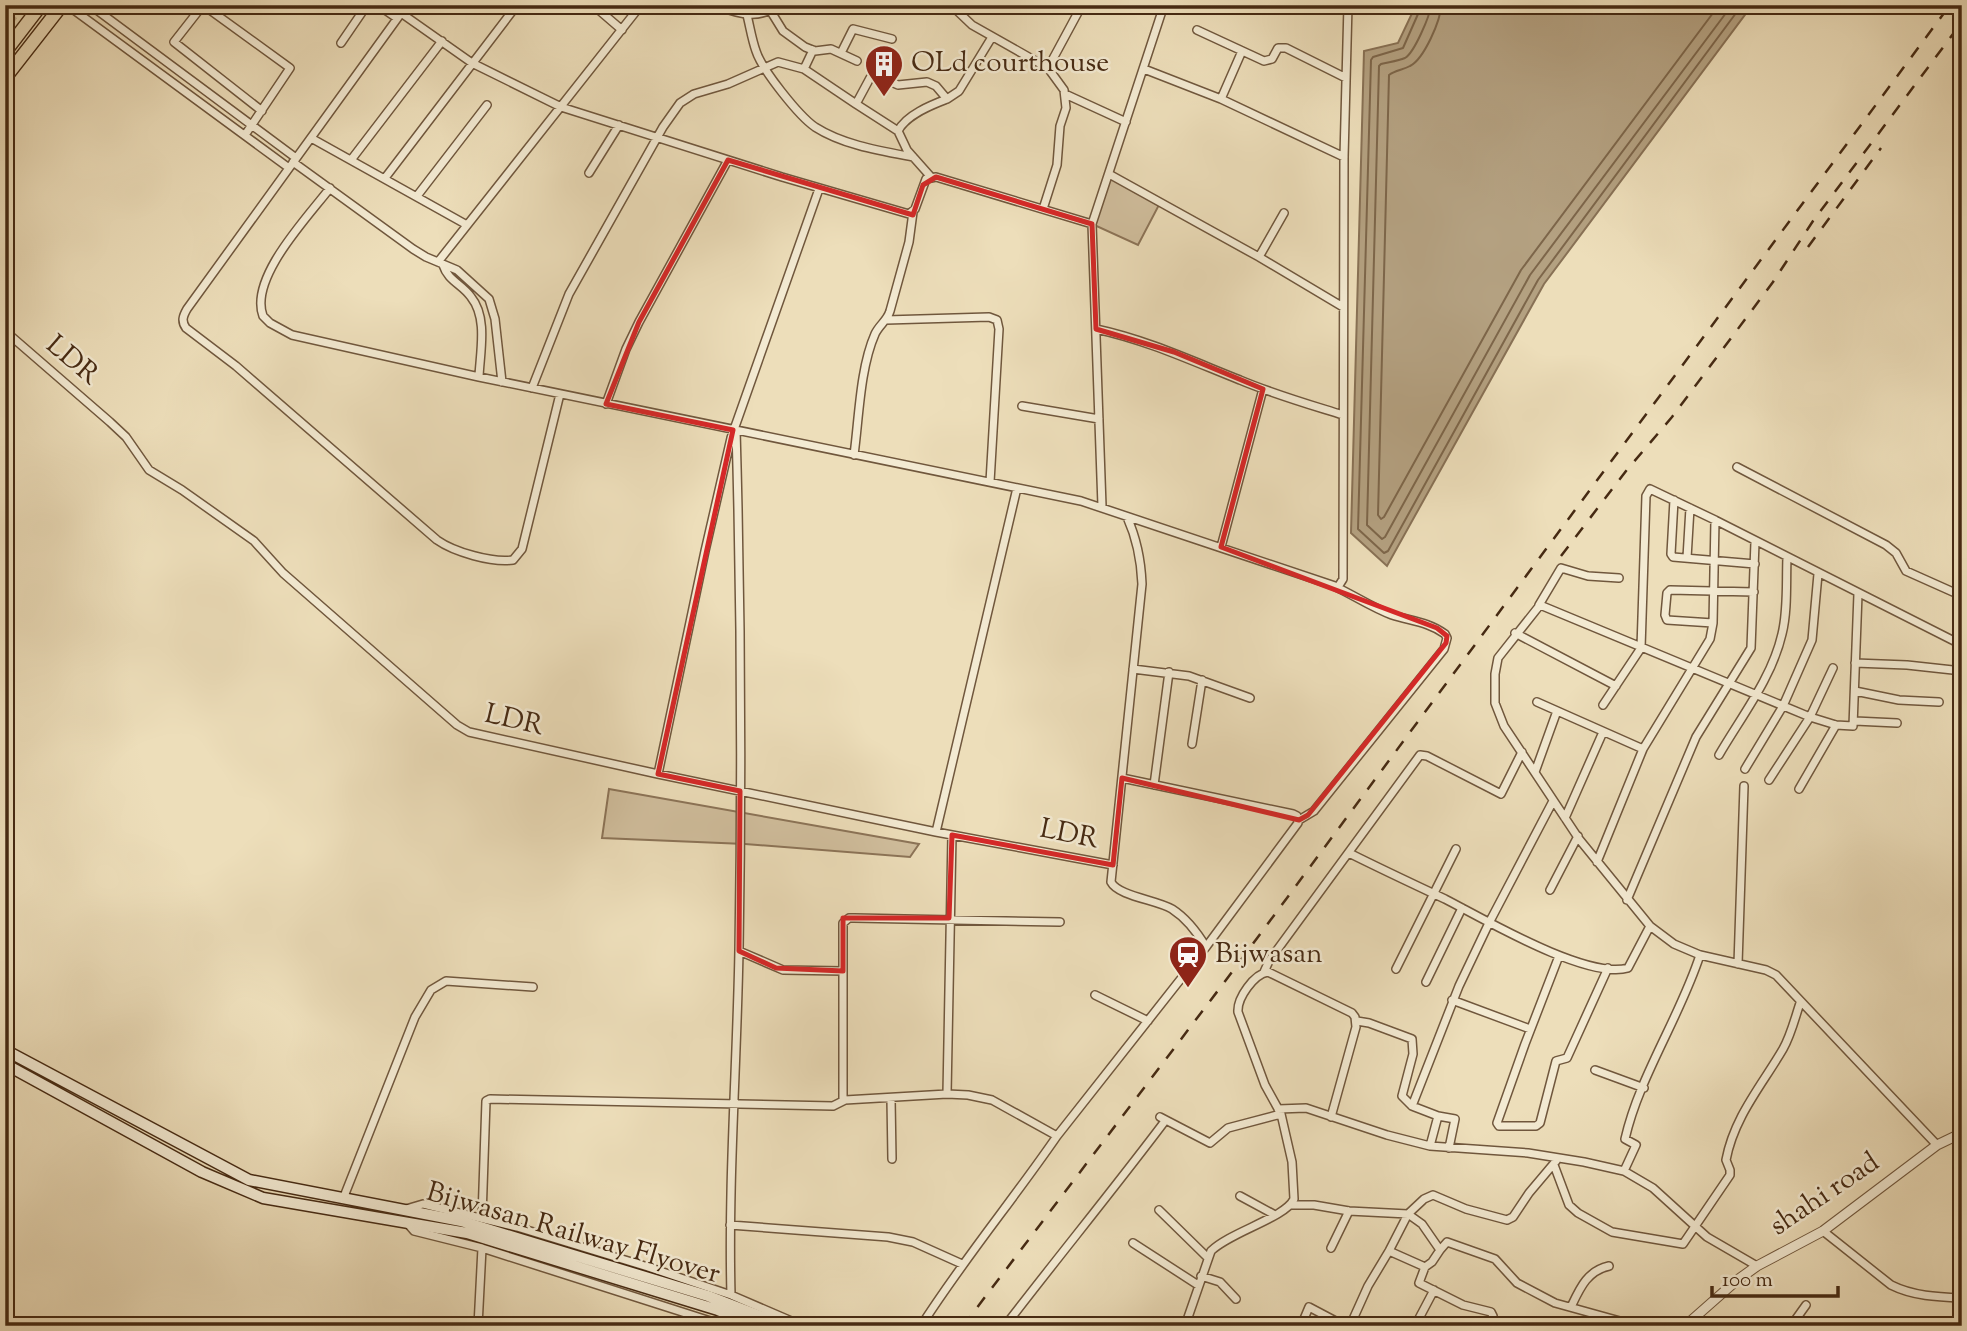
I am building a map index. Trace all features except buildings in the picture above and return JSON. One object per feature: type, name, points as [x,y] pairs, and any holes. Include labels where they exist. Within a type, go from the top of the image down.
[{"type":"highway","points":[[5,52],[41,5]]},
{"type":"highway","points":[[5,78],[62,5]]},
{"type":"main road","name":"Bijwasan Railway Flyover","points":[[5,1050],[249,1180],[344,1199],[467,1233],[718,1310],[758,1326]]},
{"type":"main road","points":[[5,1064],[202,1172],[263,1198],[320,1208],[408,1218]]},
{"type":"main road","points":[[320,1208],[323,1195]]},
{"type":"main road","name":"Bijwasan Railway Flyover","points":[[408,1218],[427,1214],[497,1231],[708,1296],[786,1326]]},
{"type":"street","points":[[67,5],[245,135],[330,188],[413,249],[457,270],[489,299],[495,319],[502,382]]},
{"type":"street","points":[[90,5],[252,126],[293,163]]},
{"type":"street","points":[[245,135],[252,126],[262,111],[290,68],[203,5],[174,42],[262,111]]},
{"type":"street","points":[[341,43],[367,5]]},
{"type":"street","points":[[378,5],[442,41],[472,63],[561,107],[819,189],[906,213],[913,212]]},
{"type":"street","points":[[407,5],[187,309],[183,324],[246,375],[436,540],[453,550],[504,561],[519,555],[560,394]]},
{"type":"street","points":[[385,178],[517,5]]},
{"type":"street","points":[[593,5],[622,30]]},
{"type":"street","points":[[440,264],[467,225],[641,5]]},
{"type":"street","points":[[714,5],[747,15],[773,8],[783,31],[805,47],[813,50],[831,48],[857,61]]},
{"type":"street","points":[[951,5],[972,25],[1048,68],[1065,94],[1066,108],[1060,126],[1057,165],[1043,209]]},
{"type":"street","points":[[1048,68],[1082,5]]},
{"type":"street","points":[[1102,506],[1092,224],[1164,5]]},
{"type":"street","points":[[1336,587],[1341,585],[1343,579],[1344,156],[1348,5]]},
{"type":"street","points":[[747,15],[756,52],[763,67],[802,116],[816,127],[847,141],[913,158]]},
{"type":"street","points":[[841,53],[853,29],[892,38]]},
{"type":"street","points":[[1197,30],[1268,61],[1278,48],[1286,48],[1346,78]]},
{"type":"street","points":[[898,131],[904,122],[959,91],[992,37]]},
{"type":"street","points":[[351,160],[442,41]]},
{"type":"street","points":[[804,69],[813,50]]},
{"type":"street","points":[[1221,99],[1242,51]]},
{"type":"street","points":[[533,388],[569,294],[663,127],[685,98],[735,81],[778,62],[804,69],[898,131],[913,158],[931,177],[1092,224]]},
{"type":"street","points":[[1144,69],[1221,99],[1344,156]]},
{"type":"street","points":[[856,104],[870,78],[875,75],[900,86],[910,82],[927,82],[936,86],[947,99]]},
{"type":"street","points":[[1065,94],[1126,122]]},
{"type":"street","points":[[417,195],[487,105]]},
{"type":"street","points":[[589,173],[619,125]]},
{"type":"street","points":[[311,138],[467,225]]},
{"type":"street","points":[[606,404],[639,322],[728,160]]},
{"type":"street","points":[[1109,174],[1343,307]]},
{"type":"street","points":[[853,455],[867,359],[875,334],[886,320],[909,242],[913,212],[926,179],[931,177]]},
{"type":"street","points":[[330,188],[267,274],[261,291],[263,316],[292,335],[606,404],[1102,506],[1127,517],[1336,587],[1394,615],[1416,620],[1445,634],[1447,640],[1444,649],[1314,811],[1298,820],[1295,828],[1206,947],[1057,1136],[962,1264],[921,1326]]},
{"type":"street","points":[[657,774],[730,444],[819,189]]},
{"type":"street","points":[[1259,257],[1284,213]]},
{"type":"street","points":[[440,264],[449,278],[469,294],[479,310],[479,377]]},
{"type":"street","points":[[886,320],[989,317],[997,320],[999,328],[990,482]]},
{"type":"street","points":[[1096,329],[1174,352],[1263,389],[1343,415]]},
{"type":"street","name":"LDR","points":[[5,331],[126,437],[149,470],[260,545],[283,573],[457,725],[474,734],[936,832],[1113,865]]},
{"type":"street","points":[[1221,547],[1263,389]]},
{"type":"street","points":[[1022,406],[1099,419]]},
{"type":"street","points":[[731,1295],[730,1225],[739,951],[741,694],[736,430]]},
{"type":"street","points":[[1737,467],[1886,545],[1896,553],[1906,571],[1962,596]]},
{"type":"street","points":[[936,832],[1017,488]]},
{"type":"street","points":[[1603,705],[1642,648],[1647,493],[1653,489],[1962,645]]},
{"type":"street","points":[[1674,500],[1671,555],[1755,564]]},
{"type":"street","points":[[1687,558],[1690,508]]},
{"type":"street","points":[[1127,517],[1136,536],[1142,573],[1113,886],[1176,912],[1199,935],[1206,947]]},
{"type":"street","points":[[1597,862],[1643,749],[1710,639],[1713,623],[1715,520]]},
{"type":"street","points":[[1627,900],[1696,737],[1751,648],[1755,542]]},
{"type":"street","points":[[1719,755],[1755,695],[1775,657],[1783,634],[1787,558]]},
{"type":"street","points":[[1619,578],[1588,576],[1561,568],[1539,605],[1498,658],[1495,703],[1504,726],[1578,836],[1650,926],[1674,944],[1700,955],[1772,972],[1937,1146]]},
{"type":"street","points":[[1745,769],[1783,706],[1812,640],[1818,574]]},
{"type":"street","points":[[1713,623],[1667,620],[1665,615],[1668,591],[1754,592]]},
{"type":"street","points":[[1539,605],[1810,717],[1851,727],[1855,721],[1858,594]]},
{"type":"street","points":[[1515,634],[1616,686]]},
{"type":"street","points":[[1855,663],[1962,671]]},
{"type":"street","points":[[1769,780],[1810,717],[1833,668]]},
{"type":"street","points":[[1133,669],[1169,672],[1202,680],[1250,698]]},
{"type":"street","points":[[1154,785],[1169,672]]},
{"type":"street","points":[[1192,744],[1202,680]]},
{"type":"street","points":[[1855,691],[1899,700],[1939,702]]},
{"type":"street","points":[[1537,702],[1643,749]]},
{"type":"street","points":[[1535,772],[1557,711]]},
{"type":"street","points":[[1855,721],[1897,723]]},
{"type":"street","points":[[1799,789],[1836,725]]},
{"type":"street","points":[[1565,818],[1602,732]]},
{"type":"street","points":[[1292,1205],[1292,1162],[1280,1111],[1265,1085],[1238,1006],[1420,755],[1427,756],[1501,794],[1522,752]]},
{"type":"street","points":[[1122,778],[1293,814],[1298,820]]},
{"type":"street","points":[[1738,964],[1744,786]]},
{"type":"street","points":[[1412,1106],[1452,1000],[1553,801]]},
{"type":"street","points":[[947,1094],[952,835]]},
{"type":"street","points":[[1550,890],[1578,836]]},
{"type":"street","points":[[1396,969],[1456,849]]},
{"type":"street","points":[[1349,853],[1559,956],[1608,968],[1628,968],[1650,926]]},
{"type":"street","points":[[1426,982],[1462,908]]},
{"type":"street","points":[[843,1100],[843,923],[849,918],[1060,922]]},
{"type":"street","points":[[739,951],[783,970],[844,971]]},
{"type":"street","points":[[1624,1171],[1636,1145],[1626,1140],[1626,1136],[1644,1088],[1685,998],[1700,955]]},
{"type":"street","points":[[1559,956],[1504,1102],[1497,1123],[1499,1126],[1535,1126],[1540,1123],[1556,1061],[1567,1058],[1608,968]]},
{"type":"street","points":[[1264,972],[1352,1013],[1357,1021],[1331,1117]]},
{"type":"street","points":[[344,1199],[415,1017],[431,990],[446,981],[533,987]]},
{"type":"street","points":[[1095,995],[1148,1021]]},
{"type":"street","points":[[1452,1000],[1530,1029]]},
{"type":"street","points":[[1556,1161],[1569,1205],[1578,1213],[1609,1231],[1681,1244],[1696,1227],[1730,1175],[1726,1160],[1736,1129],[1753,1094],[1784,1047],[1800,1003]]},
{"type":"street","points":[[1357,1021],[1412,1039],[1413,1054],[1402,1096],[1412,1106],[1455,1119],[1449,1148]]},
{"type":"street","points":[[1961,1134],[1962,1063]]},
{"type":"street","points":[[1595,1070],[1644,1088]]},
{"type":"street","points":[[482,1217],[488,1099],[832,1106],[843,1100],[968,1095],[992,1100],[1057,1136]]},
{"type":"street","points":[[891,1098],[892,1159]]},
{"type":"street","points":[[1021,1326],[1007,1324],[1073,1237],[1102,1205],[1163,1119],[1210,1143],[1228,1128],[1280,1111],[1306,1108],[1430,1146],[1528,1153],[1556,1161],[1601,1165],[1624,1171],[1653,1188],[1721,1247],[1757,1266]]},
{"type":"street","points":[[1430,1146],[1438,1116]]},
{"type":"street","name":"shahi road","points":[[1685,1326],[1720,1293],[1757,1266],[1823,1231],[1937,1146],[1961,1134]]},
{"type":"street","points":[[1301,1326],[1309,1307],[1348,1326],[1367,1286],[1390,1251],[1408,1214],[1424,1199],[1433,1195],[1466,1209],[1500,1219],[1511,1219],[1556,1161]]},
{"type":"street","points":[[1240,1196],[1275,1215]]},
{"type":"street","points":[[726,1326],[482,1248],[414,1231],[408,1218],[423,1204],[482,1217],[637,1263],[731,1295],[803,1326]]},
{"type":"street","points":[[1185,1326],[1207,1257],[1218,1243],[1292,1205],[1314,1205],[1349,1212],[1408,1214],[1422,1224],[1440,1250]]},
{"type":"street","points":[[1159,1210],[1207,1257]]},
{"type":"street","points":[[1331,1248],[1349,1212]]},
{"type":"street","points":[[730,1225],[888,1237],[913,1242],[962,1264]]},
{"type":"street","points":[[1823,1231],[1891,1285],[1915,1294],[1962,1298]]},
{"type":"street","points":[[1501,1326],[1490,1323],[1493,1314],[1491,1312],[1463,1305],[1419,1283],[1425,1267],[1432,1262],[1447,1241],[1500,1263],[1521,1287],[1555,1303],[1638,1326]]},
{"type":"street","points":[[1133,1243],[1198,1285]]},
{"type":"street","points":[[478,1326],[482,1248]]},
{"type":"street","points":[[1390,1251],[1425,1267]]},
{"type":"street","points":[[1571,1307],[1585,1280],[1598,1268],[1609,1266]]},
{"type":"street","points":[[1201,1276],[1220,1282],[1236,1299]]},
{"type":"street","points":[[1415,1326],[1434,1290]]},
{"type":"street","points":[[1791,1326],[1806,1305]]},
{"type":"highlighted area","points":[[728,160],[913,215],[923,185],[936,177],[1092,224],[1096,329],[1174,352],[1263,389],[1221,547],[1437,628],[1447,636],[1446,643],[1308,815],[1299,820],[1122,778],[1113,865],[952,835],[949,918],[843,918],[843,971],[776,968],[739,951],[740,791],[658,774],[733,430],[606,404],[639,322]]},
{"type":"shaded area","points":[[1109,174],[1160,203],[1138,245],[1092,224]]},
{"type":"shaded area","points":[[609,789],[919,844],[910,857],[745,844],[602,838]]},
{"type":"water","points":[[1416,5],[1747,5],[1750,8],[1544,284],[1387,566],[1351,533],[1364,51],[1398,43]]},
{"type":"tunnel","points":[[5,24],[20,5]]},
{"type":"railway","points":[[963,1326],[1226,980],[1950,5]]},
{"type":"railway","points":[[1561,556],[1626,471],[1672,417],[1773,282],[1813,221],[1962,22]]},
{"type":"railway","points":[[1808,247],[1881,148]]},
{"type":"place","name":"OLd courthouse","points":[[884,98]]},
{"type":"place","name":"Bijwasan","points":[[1188,989]]}]
